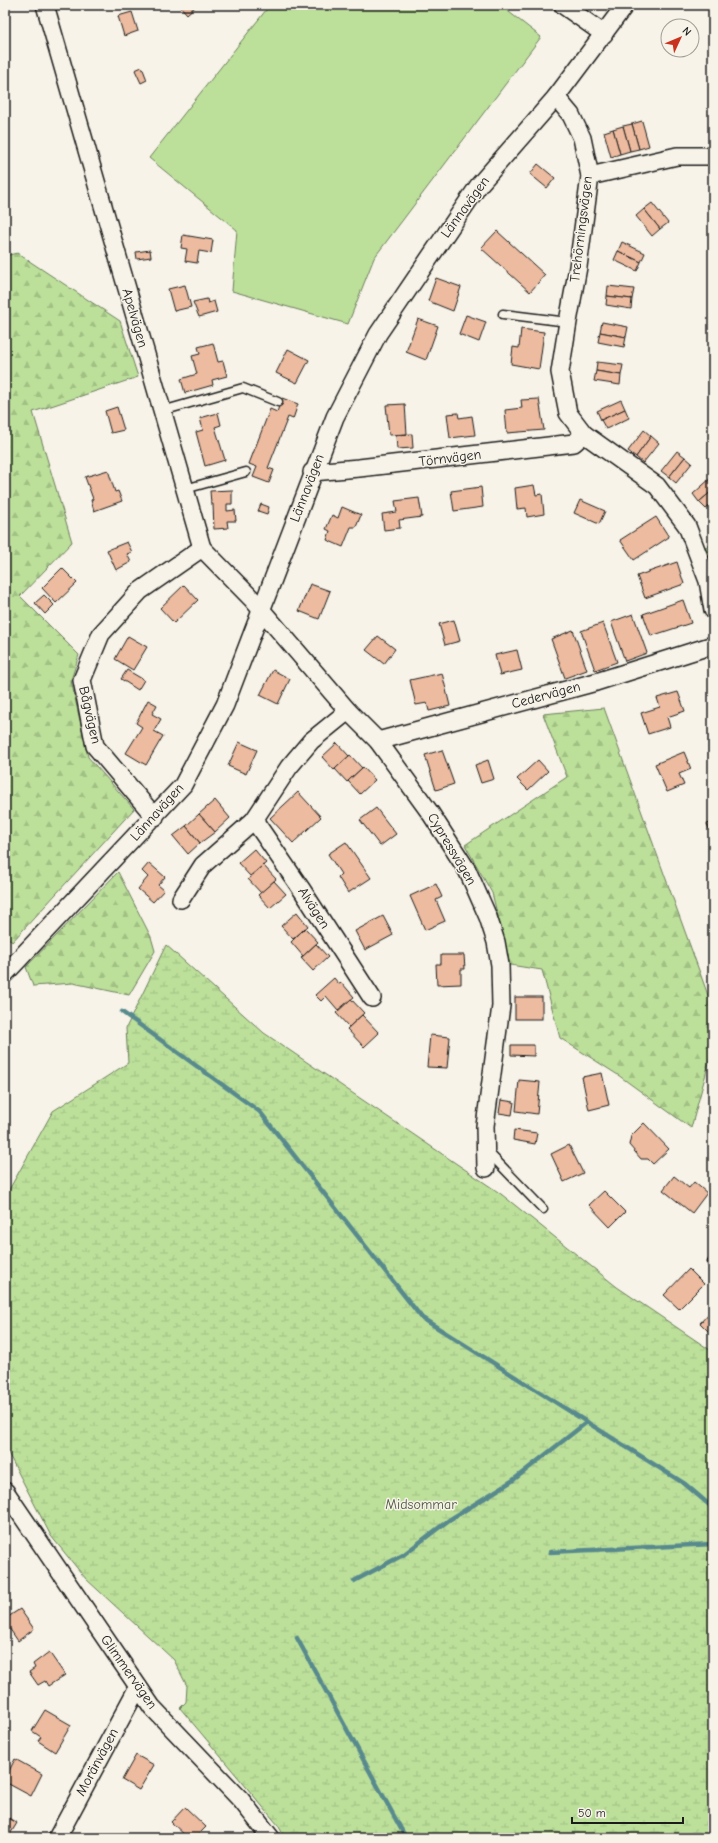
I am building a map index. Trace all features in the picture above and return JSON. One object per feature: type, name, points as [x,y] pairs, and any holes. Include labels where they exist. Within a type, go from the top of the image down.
[{"type":"street","name":"Apelvägen","points":[[45,5],[202,548],[252,599],[260,611]]},
{"type":"street","points":[[563,5],[604,34]]},
{"type":"street","name":"Lännavägen","points":[[5,974],[183,786],[225,705],[312,472],[335,417],[378,334],[479,184],[556,97],[625,5]]},
{"type":"street","name":"Trehörningsvägen","points":[[556,97],[571,115],[582,138],[590,176],[578,267],[560,372],[568,413],[584,434],[657,486],[687,526],[708,581],[713,610]]},
{"type":"street","points":[[590,176],[677,156],[713,156]]},
{"type":"street","name":"Törnvägen","points":[[312,472],[574,443],[584,434]]},
{"type":"street","name":"Bågvägen","points":[[155,817],[95,746],[82,680],[101,634],[140,591],[202,548]]},
{"type":"street","name":"Cypressvägen","points":[[260,611],[348,711],[378,741],[431,814],[467,870],[488,917],[496,942],[500,964],[501,1006],[485,1126],[486,1168]]},
{"type":"street","name":"Cedervägen","points":[[378,741],[596,682],[713,644]]},
{"type":"street","points":[[181,899],[203,865],[254,820],[289,767],[312,741],[348,711]]},
{"type":"street","name":"Alvägen","points":[[254,820],[302,890],[372,998]]},
{"type":"street","name":"Glimmervägen","points":[[5,1491],[152,1707],[241,1800],[271,1838]]},
{"type":"street","name":"Moränvägen","points":[[57,1838],[138,1687]]},
{"type":"lane","points":[[503,314],[568,322]]},
{"type":"lane","points":[[162,411],[243,388],[278,402]]},
{"type":"lane","points":[[185,489],[246,472]]},
{"type":"lane","points":[[486,1151],[543,1209]]},
{"type":"green space","points":[[270,5],[500,5],[541,37],[374,258],[348,324],[232,291],[237,230],[149,158]]},
{"type":"green space","points":[[17,253],[120,321],[138,377],[33,412],[72,542],[20,596],[79,655],[71,680],[88,757],[134,809],[12,942],[5,934],[5,256]]},
{"type":"green space","points":[[713,544],[713,582],[705,547]]},
{"type":"green space","points":[[604,708],[713,1009],[713,1048],[691,1128],[618,1075],[560,1038],[542,970],[510,965],[492,893],[465,845],[567,777],[543,714]]},
{"type":"green space","points":[[118,872],[151,937],[155,951],[129,995],[73,983],[33,986],[26,967]]},
{"type":"green space","name":"Midsommar","points":[[166,945],[264,1033],[501,1194],[617,1287],[713,1352],[713,1838],[285,1838],[278,1825],[180,1708],[186,1702],[187,1686],[174,1660],[86,1579],[51,1536],[5,1447],[5,1197],[53,1111],[128,1063],[126,1028]]},
{"type":"building","points":[[179,5],[197,5],[187,14]]},
{"type":"building","points":[[132,12],[138,31],[124,36],[118,16]]},
{"type":"building","points":[[142,67],[147,80],[141,83],[135,70]]},
{"type":"building","points":[[642,121],[649,146],[639,149],[632,124]]},
{"type":"building","points":[[632,124],[639,149],[630,151],[623,126]]},
{"type":"building","points":[[623,126],[630,151],[620,154],[613,129]]},
{"type":"building","points":[[613,129],[620,154],[611,157],[604,132]]},
{"type":"building","points":[[538,164],[555,178],[547,188],[530,174]]},
{"type":"building","points":[[652,203],[668,223],[660,229],[644,209]]},
{"type":"building","points":[[644,209],[660,229],[652,236],[636,216]]},
{"type":"building","points":[[497,231],[545,275],[530,292],[481,248]]},
{"type":"building","points":[[183,235],[213,240],[211,253],[199,251],[197,263],[185,261],[187,249],[181,248]]},
{"type":"building","points":[[622,242],[645,253],[641,262],[618,251]]},
{"type":"building","points":[[150,250],[151,257],[137,259],[136,252]]},
{"type":"building","points":[[618,251],[641,262],[637,271],[614,260]]},
{"type":"building","points":[[436,278],[461,287],[453,311],[428,301]]},
{"type":"building","points":[[185,285],[191,307],[174,311],[168,289]]},
{"type":"building","points":[[608,286],[634,289],[632,299],[607,296]]},
{"type":"building","points":[[607,296],[632,299],[631,309],[606,305]]},
{"type":"building","points":[[207,299],[208,303],[214,301],[217,312],[199,317],[193,302]]},
{"type":"building","points":[[466,315],[486,322],[479,342],[459,334]]},
{"type":"building","points":[[418,319],[438,326],[426,360],[406,352]]},
{"type":"building","points":[[602,322],[628,327],[626,337],[600,332]]},
{"type":"building","points":[[521,329],[544,332],[539,369],[511,364],[513,347],[519,348]]},
{"type":"building","points":[[600,332],[626,337],[624,347],[598,342]]},
{"type":"building","points":[[213,343],[218,362],[223,361],[227,376],[212,380],[213,385],[185,393],[181,379],[197,374],[192,356],[200,354],[198,347]]},
{"type":"building","points":[[288,349],[309,360],[297,383],[276,373]]},
{"type":"building","points":[[597,362],[623,365],[621,375],[596,371]]},
{"type":"building","points":[[596,371],[621,375],[620,385],[594,381]]},
{"type":"building","points":[[282,398],[298,404],[293,419],[288,417],[268,468],[274,470],[269,483],[253,477],[257,467],[249,464],[270,409],[277,412]]},
{"type":"building","points":[[539,399],[544,430],[507,433],[505,410],[522,408],[521,400]]},
{"type":"building","points":[[621,400],[625,409],[601,420],[597,411]]},
{"type":"building","points":[[405,404],[407,434],[389,435],[386,405]]},
{"type":"building","points":[[117,407],[124,430],[111,433],[105,411]]},
{"type":"building","points":[[625,409],[629,418],[606,429],[601,420]]},
{"type":"building","points":[[218,413],[221,425],[215,427],[225,460],[205,466],[196,432],[203,430],[200,418]]},
{"type":"building","points":[[458,413],[459,418],[472,416],[475,435],[450,438],[447,414]]},
{"type":"building","points":[[644,430],[651,436],[636,457],[628,451]]},
{"type":"building","points":[[412,434],[413,448],[397,449],[396,435]]},
{"type":"building","points":[[651,436],[659,443],[643,463],[636,457]]},
{"type":"building","points":[[677,451],[685,457],[669,477],[661,471]]},
{"type":"building","points":[[685,457],[692,463],[676,483],[669,477]]},
{"type":"building","points":[[108,470],[115,492],[118,491],[122,501],[94,511],[91,500],[93,499],[85,477]]},
{"type":"building","points":[[712,477],[713,490],[699,502],[693,494]]},
{"type":"building","points":[[534,485],[536,495],[542,494],[544,514],[527,517],[526,508],[517,509],[515,488]]},
{"type":"building","points":[[481,487],[483,507],[454,511],[451,491]]},
{"type":"building","points":[[232,490],[232,504],[227,504],[227,511],[235,510],[236,521],[227,521],[228,528],[214,529],[213,504],[211,504],[210,491]]},
{"type":"building","points":[[713,490],[713,503],[706,509],[699,502]]},
{"type":"building","points":[[419,498],[422,517],[399,520],[400,528],[384,530],[382,514],[397,512],[395,501]]},
{"type":"building","points":[[580,500],[605,511],[599,524],[574,513]]},
{"type":"building","points":[[261,504],[269,507],[267,514],[258,511]]},
{"type":"building","points":[[342,507],[361,515],[356,527],[351,527],[343,547],[327,540],[330,531],[326,529],[332,515],[338,518]]},
{"type":"building","points":[[656,517],[669,537],[634,560],[620,540]]},
{"type":"building","points":[[127,542],[132,552],[127,554],[131,562],[116,570],[107,550]]},
{"type":"building","points":[[677,562],[684,584],[645,598],[637,576]]},
{"type":"building","points":[[62,568],[77,583],[56,603],[42,588]]},
{"type":"building","points":[[310,584],[330,591],[319,619],[299,611]]},
{"type":"building","points":[[184,585],[198,600],[174,623],[160,608]]},
{"type":"building","points":[[44,595],[54,605],[45,614],[35,603]]},
{"type":"building","points":[[683,600],[691,623],[651,636],[643,614]]},
{"type":"building","points":[[633,614],[647,653],[625,661],[611,622]]},
{"type":"building","points":[[454,620],[460,641],[445,645],[439,624]]},
{"type":"building","points":[[603,623],[617,662],[595,670],[581,631]]},
{"type":"building","points":[[573,630],[587,670],[565,678],[551,639]]},
{"type":"building","points":[[128,636],[147,647],[133,670],[115,659]]},
{"type":"building","points":[[378,636],[395,649],[384,664],[366,650]]},
{"type":"building","points":[[517,650],[522,670],[500,675],[495,655]]},
{"type":"building","points":[[127,670],[144,680],[138,690],[121,679]]},
{"type":"building","points":[[273,670],[290,679],[278,704],[260,695]]},
{"type":"building","points":[[442,673],[450,706],[429,711],[427,703],[416,705],[410,680]]},
{"type":"building","points":[[678,692],[685,711],[667,717],[670,727],[648,734],[641,713],[660,707],[657,698]]},
{"type":"building","points":[[148,700],[157,705],[152,714],[161,719],[154,731],[163,736],[146,765],[126,753],[142,727],[136,723]]},
{"type":"building","points":[[239,742],[257,750],[246,774],[228,766]]},
{"type":"building","points":[[337,743],[349,756],[334,770],[322,757]]},
{"type":"building","points":[[442,750],[454,784],[436,790],[425,755]]},
{"type":"building","points":[[684,752],[691,769],[679,774],[684,785],[667,792],[655,764]]},
{"type":"building","points":[[350,755],[362,768],[347,782],[335,769]]},
{"type":"building","points":[[488,760],[494,779],[481,783],[475,765]]},
{"type":"building","points":[[538,760],[548,771],[528,790],[517,779]]},
{"type":"building","points":[[363,767],[375,780],[360,794],[348,781]]},
{"type":"building","points":[[298,792],[321,817],[293,843],[270,818]]},
{"type":"building","points":[[215,800],[230,818],[215,832],[199,814]]},
{"type":"building","points":[[376,808],[396,834],[380,846],[360,820]]},
{"type":"building","points":[[199,814],[215,832],[200,843],[186,826]]},
{"type":"building","points":[[713,822],[713,838],[707,824]]},
{"type":"building","points":[[186,826],[200,843],[188,854],[173,836]]},
{"type":"building","points":[[346,842],[371,878],[348,893],[338,877],[341,874],[328,854]]},
{"type":"building","points":[[254,849],[266,863],[250,876],[238,863]]},
{"type":"building","points":[[149,863],[165,877],[158,885],[164,890],[153,902],[138,889],[148,877],[142,871]]},
{"type":"building","points":[[263,865],[276,879],[261,893],[248,879]]},
{"type":"building","points":[[274,881],[286,894],[270,908],[258,895]]},
{"type":"building","points":[[436,884],[442,897],[436,900],[445,921],[425,930],[410,896]]},
{"type":"building","points":[[297,912],[308,926],[293,939],[281,926]]},
{"type":"building","points":[[383,916],[393,935],[365,950],[355,931]]},
{"type":"building","points":[[305,928],[318,942],[303,956],[291,942]]},
{"type":"building","points":[[316,944],[328,957],[313,971],[301,958]]},
{"type":"building","points":[[441,955],[464,955],[465,969],[461,969],[461,984],[437,985],[436,964],[441,964]]},
{"type":"building","points":[[334,978],[339,984],[342,983],[354,997],[338,1010],[326,996],[321,1001],[315,995]]},
{"type":"building","points":[[515,997],[542,997],[542,1019],[515,1019]]},
{"type":"building","points":[[351,999],[364,1013],[349,1027],[336,1013]]},
{"type":"building","points":[[362,1015],[379,1033],[364,1047],[347,1029]]},
{"type":"building","points":[[430,1035],[450,1037],[447,1068],[427,1067]]},
{"type":"building","points":[[511,1045],[534,1045],[534,1056],[511,1055]]},
{"type":"building","points":[[602,1073],[609,1105],[589,1110],[582,1077]]},
{"type":"building","points":[[519,1080],[540,1082],[537,1114],[516,1111]]},
{"type":"building","points":[[501,1100],[514,1102],[512,1115],[499,1113]]},
{"type":"building","points":[[644,1123],[669,1149],[653,1164],[648,1159],[641,1159],[629,1145],[631,1136]]},
{"type":"building","points":[[514,1130],[537,1133],[535,1144],[513,1140]]},
{"type":"building","points":[[569,1145],[583,1173],[564,1182],[551,1154]]},
{"type":"building","points":[[674,1176],[689,1188],[694,1182],[707,1193],[692,1213],[663,1190]]},
{"type":"building","points":[[604,1191],[625,1212],[610,1227],[589,1205]]},
{"type":"building","points":[[689,1269],[704,1284],[679,1309],[664,1295]]},
{"type":"building","points":[[713,1309],[713,1336],[700,1323]]},
{"type":"building","points":[[20,1609],[34,1629],[18,1641],[5,1622],[5,1619]]},
{"type":"building","points":[[49,1652],[65,1675],[48,1686],[45,1681],[38,1685],[29,1672],[35,1668],[33,1664]]},
{"type":"building","points":[[45,1710],[71,1725],[55,1752],[38,1741],[41,1737],[32,1731]]},
{"type":"building","points":[[136,1755],[154,1765],[139,1790],[122,1780]]},
{"type":"building","points":[[15,1759],[42,1774],[31,1796],[5,1782]]},
{"type":"building","points":[[185,1807],[206,1827],[195,1838],[188,1838],[171,1822]]},
{"type":"building","points":[[5,1816],[17,1823],[9,1836],[5,1834]]},
{"type":"waterway","points":[[122,1012],[260,1112],[422,1318],[685,1484],[713,1508]]},
{"type":"waterway","points":[[354,1581],[403,1555],[449,1520],[512,1481],[587,1422]]},
{"type":"waterway","points":[[550,1552],[713,1544]]},
{"type":"waterway","points":[[297,1638],[406,1838]]}]
